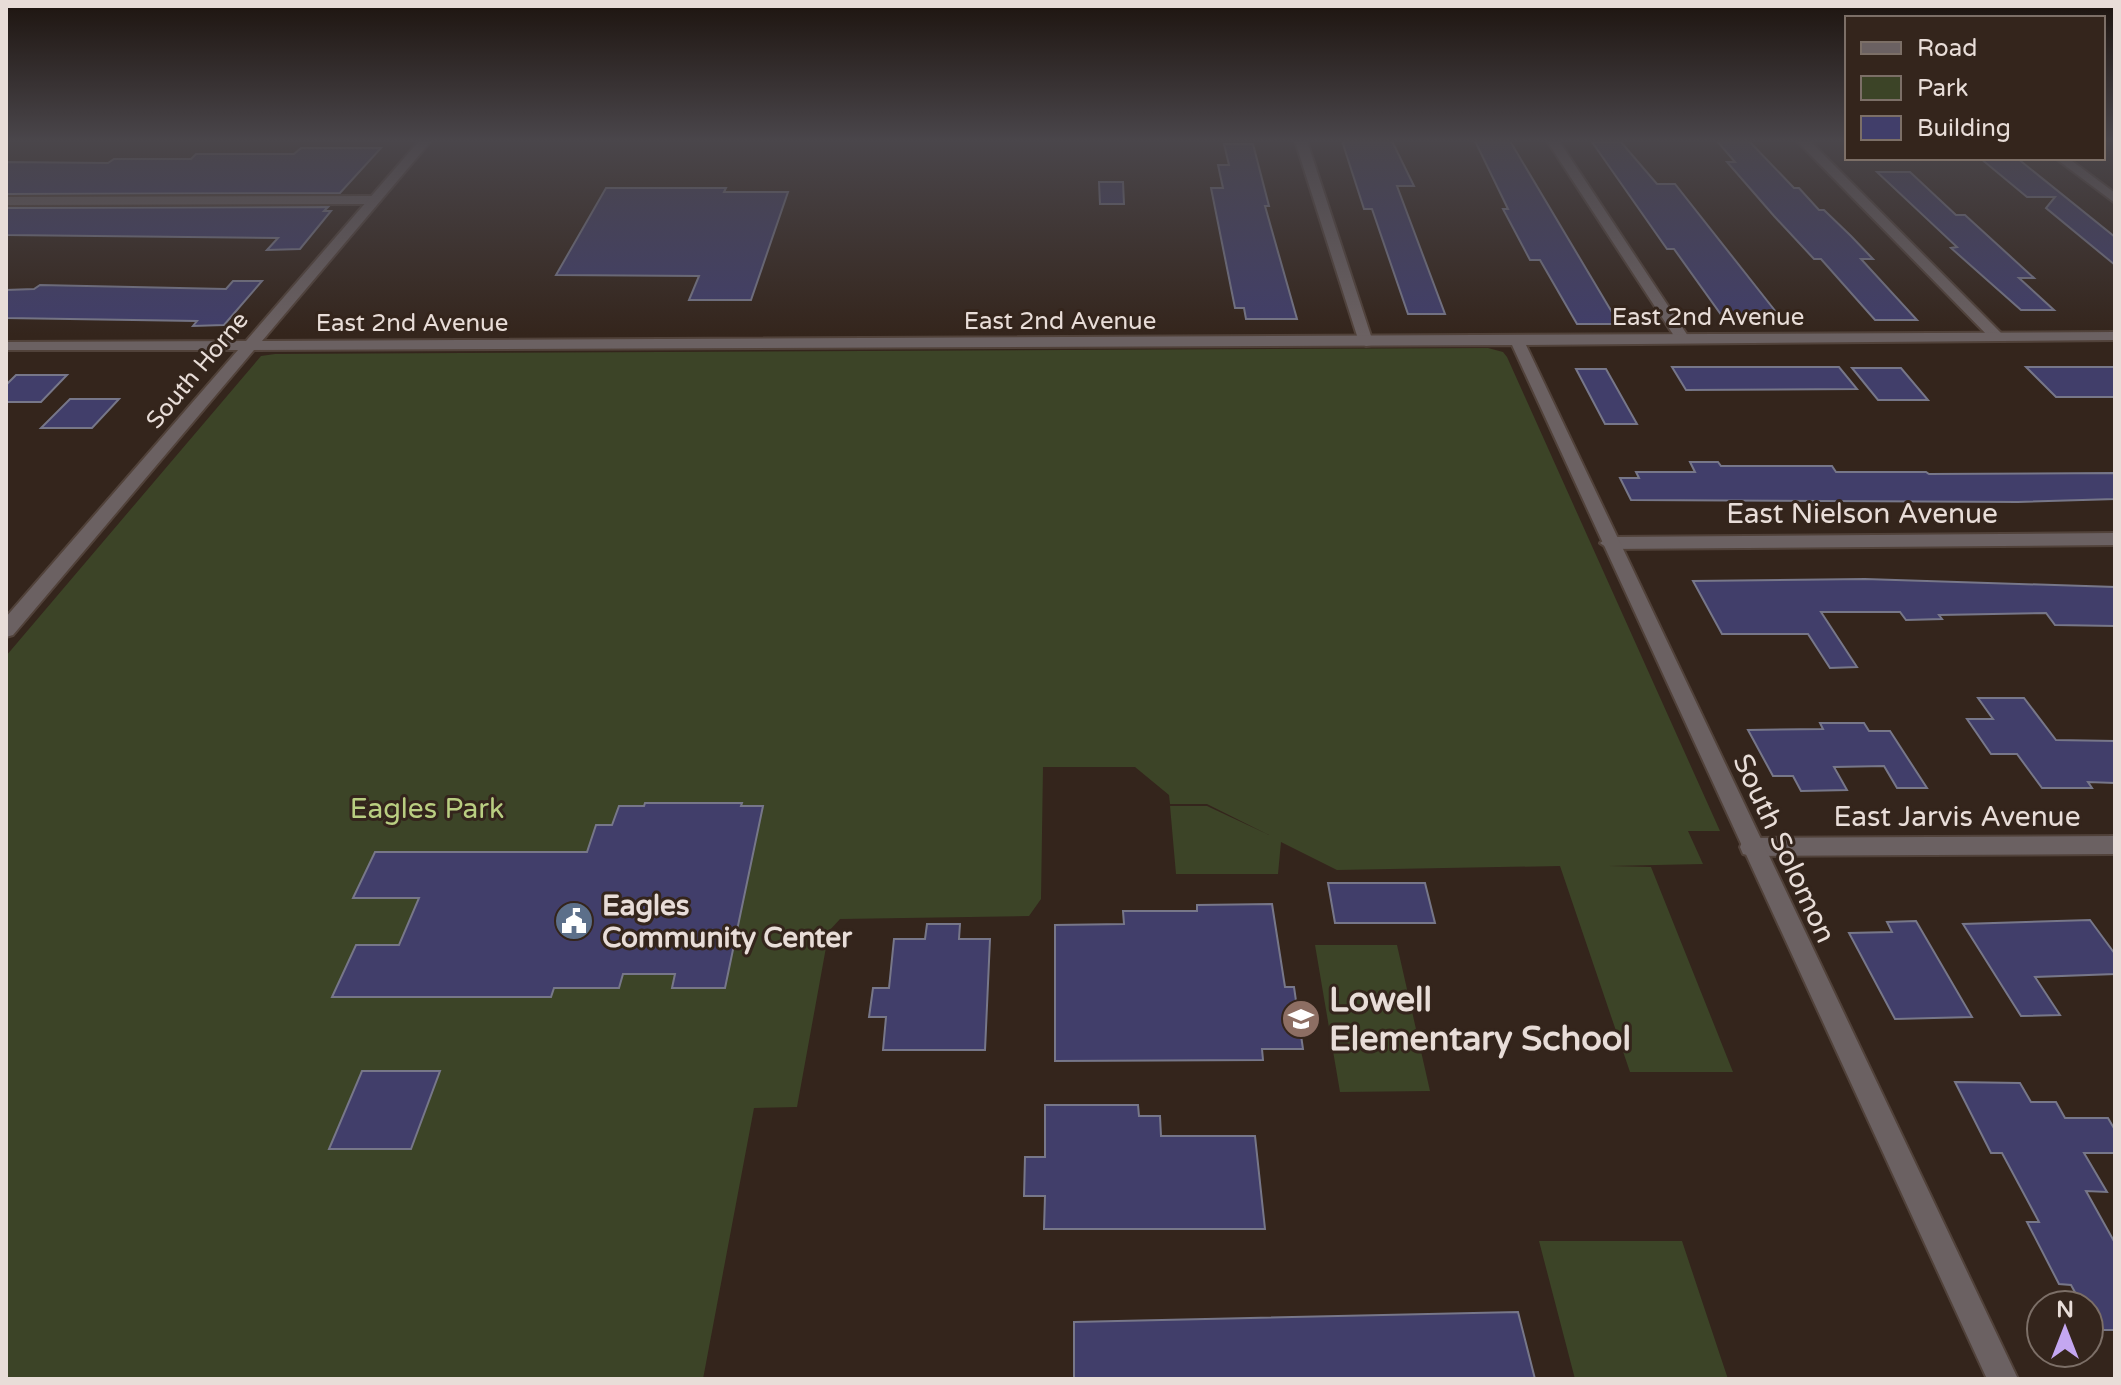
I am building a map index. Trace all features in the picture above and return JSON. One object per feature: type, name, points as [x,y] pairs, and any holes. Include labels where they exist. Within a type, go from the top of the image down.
[{"type":"street","name":"South Horne","points":[[6,630],[370,206]]},
{"type":"street","points":[[1322,206],[1366,342]]},
{"type":"street","points":[[1595,206],[1683,339]]},
{"type":"street","points":[[1867,206],[1997,337]]},
{"type":"street","name":"East 2nd Avenue","points":[[6,346],[1366,342],[2115,336]]},
{"type":"street","name":"South Solomon","points":[[1517,341],[1751,847],[2003,1379]]},
{"type":"street","name":"East Nielson Avenue","points":[[1609,543],[2115,539]]},
{"type":"street","name":"East Jarvis Avenue","points":[[1751,847],[2115,845]]},
{"type":"green space","name":"Eagles Park","points":[[1488,348],[1503,352],[1507,357],[1720,831],[1688,831],[1703,864],[1609,866],[1651,867],[1733,1072],[1630,1072],[1560,866],[1337,870],[1281,842],[1278,874],[1176,874],[1170,806],[1207,806],[1269,835],[1207,804],[1170,804],[1169,795],[1135,767],[1043,767],[1041,899],[1029,916],[840,919],[829,931],[797,1107],[754,1108],[703,1379],[6,1379],[6,656],[261,356]]},
{"type":"green space","points":[[1315,945],[1397,945],[1430,1091],[1340,1092]]},
{"type":"green space","points":[[1539,1241],[1682,1241],[1728,1379],[1575,1379]]},
{"type":"building","points":[[596,206],[783,206],[751,300],[689,300],[699,276],[556,275]]},
{"type":"building","points":[[1215,206],[1269,206],[1265,206],[1297,319],[1246,319],[1244,308],[1235,308]]},
{"type":"building","points":[[1363,206],[1404,206],[1445,314],[1408,314],[1372,209],[1364,209]]},
{"type":"building","points":[[1506,206],[1548,206],[1619,324],[1577,324],[1540,260],[1530,260],[1503,209],[1508,209]]},
{"type":"building","points":[[1637,206],[1692,206],[1780,317],[1722,316],[1674,249],[1667,249]]},
{"type":"building","points":[[1765,206],[1815,206],[1824,210],[1873,259],[1861,259],[1917,320],[1875,320],[1821,259],[1814,259]]},
{"type":"building","points":[[1913,206],[1946,206],[1956,215],[1965,215],[2034,278],[2019,278],[2054,310],[2021,310],[1951,248],[1957,247]]},
{"type":"building","points":[[2076,206],[2115,237],[2115,265],[2046,208]]},
{"type":"building","points":[[328,207],[324,211],[331,211],[300,249],[267,250],[278,238],[6,235],[6,208]]},
{"type":"building","points":[[233,281],[262,281],[224,325],[193,326],[197,321],[6,318],[6,290],[34,289],[40,285],[226,289]]},
{"type":"building","points":[[1672,367],[1839,367],[1857,389],[1686,390]]},
{"type":"building","points":[[2026,367],[2115,367],[2115,397],[2056,397]]},
{"type":"building","points":[[1852,368],[1901,368],[1928,400],[1878,400]]},
{"type":"building","points":[[1576,369],[1606,369],[1637,424],[1605,424]]},
{"type":"building","points":[[16,375],[67,375],[41,402],[6,402],[6,385]]},
{"type":"building","points":[[70,399],[119,399],[92,428],[41,428]]},
{"type":"building","points":[[1690,462],[1718,462],[1721,466],[1832,466],[1836,472],[2115,473],[2115,499],[2018,502],[1631,500],[1620,478],[1639,478],[1636,472],[1695,472]]},
{"type":"building","points":[[1865,579],[2115,587],[2115,626],[2055,625],[2046,613],[1939,615],[1942,619],[1906,620],[1900,612],[1821,612],[1857,667],[1830,668],[1808,634],[1722,634],[1693,581]]},
{"type":"building","points":[[1978,698],[2024,698],[2056,740],[2115,741],[2115,783],[2088,782],[2092,788],[2042,788],[2017,754],[1991,754],[1967,719],[1993,719]]},
{"type":"building","points":[[1820,723],[1864,723],[1869,731],[1890,731],[1927,788],[1897,788],[1884,766],[1834,767],[1847,790],[1801,791],[1793,776],[1773,776],[1748,730],[1823,729]]},
{"type":"building","name":"Eagles Community Center","points":[[645,803],[742,803],[741,806],[763,806],[725,988],[672,988],[675,974],[623,974],[619,988],[554,988],[551,997],[332,997],[356,945],[399,945],[419,898],[353,898],[375,852],[587,852],[596,825],[612,825],[619,806],[644,806]]},
{"type":"building","points":[[1328,883],[1425,883],[1435,923],[1335,923]]},
{"type":"building","points":[[1272,904],[1285,987],[1294,987],[1303,1049],[1262,1049],[1263,1060],[1055,1061],[1055,925],[1124,924],[1123,911],[1197,911],[1197,905]]},
{"type":"building","points":[[2090,920],[2115,954],[2115,974],[2035,977],[2060,1015],[2021,1016],[1963,924]]},
{"type":"building","points":[[1916,921],[1972,1017],[1895,1019],[1849,933],[1892,932],[1887,922]]},
{"type":"building","points":[[927,924],[960,924],[959,939],[990,939],[985,1050],[883,1050],[886,1017],[869,1017],[873,988],[889,988],[894,939],[925,939]]},
{"type":"building","points":[[362,1071],[440,1071],[411,1149],[329,1149]]},
{"type":"building","points":[[1955,1082],[2020,1083],[2031,1102],[2056,1102],[2065,1118],[2108,1118],[2115,1130],[2115,1153],[2084,1153],[2107,1192],[2086,1191],[2115,1243],[2115,1330],[2105,1330],[2105,1289],[2073,1289],[2071,1285],[2059,1284],[2027,1222],[2039,1222],[2002,1153],[1991,1153]]},
{"type":"building","points":[[1045,1105],[1138,1105],[1139,1116],[1160,1116],[1161,1136],[1255,1136],[1265,1229],[1044,1229],[1045,1196],[1024,1196],[1025,1157],[1045,1157]]},
{"type":"building","points":[[1518,1312],[1535,1379],[1074,1379],[1074,1322]]},
{"type":"place","name":"Eagles Community Center","points":[[574,921]]},
{"type":"place","name":"Lowell Elementary School","points":[[1301,1019]]}]
